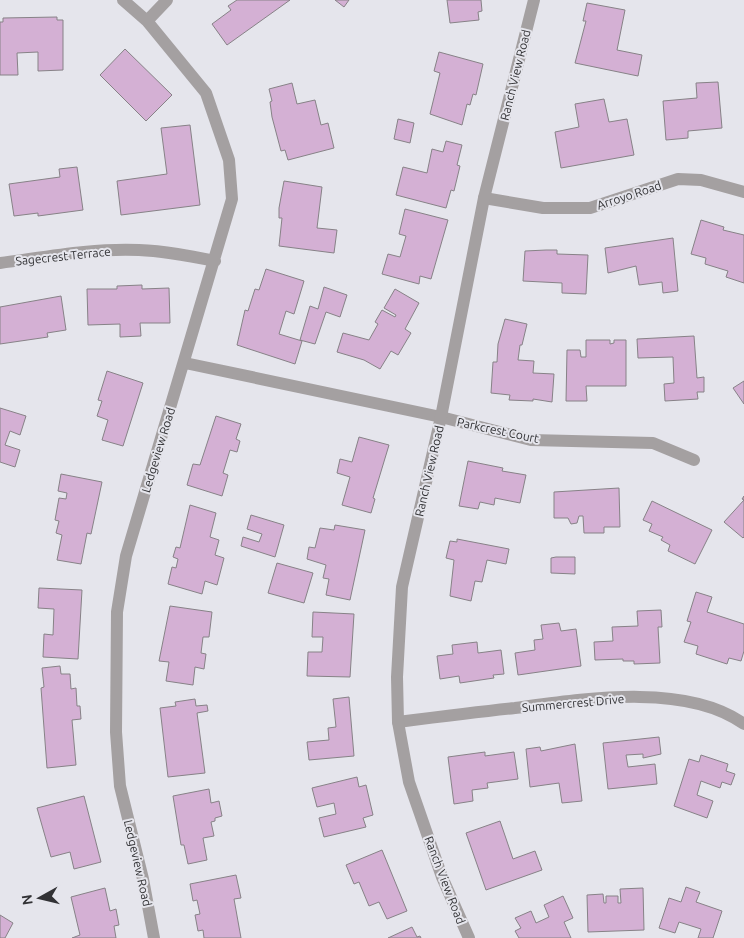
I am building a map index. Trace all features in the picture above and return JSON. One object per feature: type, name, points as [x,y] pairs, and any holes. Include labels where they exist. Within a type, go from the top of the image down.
[{"type":"street","name":"Ledgeview Road","points":[[123,0],[146,21],[206,93],[229,160],[232,199],[185,363],[126,556],[117,612],[116,732],[120,786],[143,878],[154,938]]},
{"type":"street","points":[[146,21],[167,0]]},
{"type":"street","name":"Ranch View Road","points":[[469,938],[442,877],[409,782],[398,722],[402,588],[441,417],[484,198],[534,0]]},
{"type":"street","name":"Arroyo Road","points":[[484,198],[543,208],[590,208],[678,179],[701,180],[744,192]]},
{"type":"street","name":"Sagecrest Terrace","points":[[0,263],[88,251],[137,250],[166,252],[215,261]]},
{"type":"street","name":"Parkcrest Court","points":[[185,363],[441,417],[531,440],[653,443],[694,460]]},
{"type":"street","name":"Summercrest Drive","points":[[398,722],[572,701],[648,697],[704,705],[735,718],[744,724]]},
{"type":"building","points":[[237,0],[290,0],[227,45],[212,24],[231,10],[228,6]]},
{"type":"building","points":[[335,0],[349,0],[344,7]]},
{"type":"building","points":[[447,0],[481,0],[482,11],[478,12],[479,20],[450,23]]},
{"type":"building","points":[[587,3],[625,10],[617,50],[642,55],[638,76],[575,63],[586,21],[583,21]]},
{"type":"building","points":[[57,17],[57,20],[63,20],[63,70],[38,71],[38,52],[17,53],[18,75],[0,75],[0,22],[3,22],[3,18]]},
{"type":"building","points":[[125,49],[172,95],[146,121],[100,75]]},
{"type":"building","points":[[439,52],[483,64],[476,95],[473,94],[470,105],[467,104],[462,125],[430,114],[440,73],[434,71]]},
{"type":"building","points":[[718,82],[722,128],[688,131],[688,138],[666,140],[663,101],[697,98],[696,83]]},
{"type":"building","points":[[292,83],[297,104],[315,100],[321,125],[328,123],[334,148],[288,160],[285,150],[281,151],[272,117],[270,102],[272,101],[269,89]]},
{"type":"building","points":[[604,99],[609,122],[627,119],[634,155],[561,168],[555,132],[579,127],[575,104]]},
{"type":"building","points":[[398,119],[414,123],[410,143],[394,139]]},
{"type":"building","points":[[190,125],[200,205],[121,215],[117,181],[167,174],[161,128]]},
{"type":"building","points":[[446,141],[462,145],[457,165],[460,166],[454,191],[451,190],[446,208],[396,195],[403,167],[427,173],[432,149],[443,152]]},
{"type":"building","points":[[77,167],[83,210],[38,216],[38,213],[14,216],[9,184],[60,177],[59,169]]},
{"type":"building","points":[[284,181],[322,187],[317,228],[337,230],[334,253],[279,246],[282,218],[279,218],[279,208]]},
{"type":"building","points":[[405,209],[448,220],[431,279],[420,276],[419,284],[382,274],[388,254],[400,257],[406,236],[399,234]]},
{"type":"building","points":[[701,220],[724,227],[723,230],[744,235],[744,283],[726,277],[728,271],[705,264],[706,258],[691,254]]},
{"type":"building","points":[[673,238],[678,291],[663,293],[662,282],[639,285],[636,266],[608,273],[605,248]]},
{"type":"building","points":[[557,250],[557,254],[588,255],[586,294],[562,293],[562,283],[523,281],[525,251]]},
{"type":"building","points":[[266,269],[304,281],[294,314],[286,311],[279,334],[302,341],[295,364],[237,345],[245,310],[248,311],[255,289],[259,290]]},
{"type":"building","points":[[142,285],[142,289],[169,288],[170,323],[140,323],[141,336],[120,337],[120,324],[88,325],[87,289],[117,289],[117,286]]},
{"type":"building","points":[[324,287],[347,295],[340,317],[326,312],[315,344],[300,340],[310,306],[318,309]]},
{"type":"building","points":[[395,289],[419,303],[405,329],[411,333],[398,355],[391,351],[380,369],[364,360],[337,352],[343,333],[369,340],[378,324],[375,322],[382,310],[395,317],[396,315],[384,308]]},
{"type":"building","points":[[61,296],[66,330],[47,333],[48,337],[0,344],[0,307]]},
{"type":"building","points":[[505,319],[527,324],[522,345],[520,345],[518,360],[534,361],[533,373],[554,374],[552,402],[533,399],[533,401],[509,400],[510,395],[491,393],[493,362],[497,362],[498,344]]},
{"type":"building","points":[[694,336],[697,378],[704,377],[704,392],[697,392],[698,399],[665,401],[664,384],[674,383],[673,357],[638,358],[637,339]]},
{"type":"building","points":[[586,340],[610,340],[610,344],[614,343],[614,340],[626,340],[626,386],[586,386],[587,401],[566,401],[567,350],[580,350],[581,357],[586,357]]},
{"type":"building","points":[[107,371],[143,383],[123,446],[102,440],[108,420],[97,416],[102,401],[98,400]]},
{"type":"building","points":[[744,381],[744,404],[733,388]]},
{"type":"building","points":[[0,408],[26,416],[20,435],[10,431],[5,445],[20,450],[15,467],[0,462]]},
{"type":"building","points":[[216,416],[241,424],[236,439],[240,441],[237,452],[230,450],[223,473],[228,475],[222,496],[187,485],[193,464],[200,465]]},
{"type":"building","points":[[359,437],[389,445],[373,498],[375,499],[371,513],[342,505],[350,477],[337,473],[340,459],[352,462]]},
{"type":"building","points":[[468,461],[503,468],[502,471],[526,475],[520,503],[495,498],[494,505],[480,502],[478,509],[459,506]]},
{"type":"building","points":[[61,474],[102,482],[91,534],[87,533],[81,564],[57,560],[62,535],[56,533],[59,521],[55,520],[59,498],[66,499],[67,493],[58,491]]},
{"type":"building","points":[[619,488],[620,527],[604,527],[604,533],[584,533],[583,516],[579,516],[577,523],[571,524],[568,518],[554,518],[554,492]]},
{"type":"building","points":[[744,500],[744,537],[743,538],[724,522]]},
{"type":"building","points":[[652,501],[712,530],[695,564],[668,551],[670,545],[661,540],[663,537],[649,531],[652,524],[643,520]]},
{"type":"building","points":[[190,505],[216,513],[210,537],[219,540],[215,555],[224,558],[217,585],[205,581],[202,594],[168,584],[172,567],[176,568],[178,559],[173,557],[176,547],[180,548]]},
{"type":"building","points":[[251,515],[284,525],[275,557],[241,546],[243,537],[259,542],[262,534],[247,529]]},
{"type":"building","points":[[335,525],[365,530],[350,600],[326,595],[329,579],[323,578],[326,565],[307,559],[309,547],[315,548],[320,528],[334,530]]},
{"type":"building","points":[[457,539],[509,549],[506,564],[487,560],[482,582],[475,581],[471,601],[450,596],[454,560],[446,558],[450,541],[457,542]]},
{"type":"building","points":[[575,557],[575,574],[551,573],[551,558]]},
{"type":"building","points":[[277,563],[313,573],[304,603],[268,593]]},
{"type":"building","points":[[39,588],[82,590],[78,659],[43,657],[44,634],[53,635],[54,609],[38,608]]},
{"type":"building","points":[[696,592],[712,597],[707,612],[744,624],[744,651],[741,661],[729,658],[727,664],[696,654],[698,646],[684,642],[691,622],[687,621]]},
{"type":"building","points":[[170,606],[212,612],[209,637],[203,637],[201,653],[206,654],[204,669],[195,667],[193,685],[166,681],[169,662],[159,661]]},
{"type":"building","points":[[661,610],[662,627],[658,627],[660,663],[634,664],[634,661],[623,661],[623,659],[595,660],[594,642],[613,641],[612,627],[638,626],[637,611]]},
{"type":"building","points":[[313,612],[354,614],[350,677],[307,676],[308,652],[322,652],[323,637],[312,637]]},
{"type":"building","points":[[559,623],[561,631],[576,629],[581,666],[518,675],[515,653],[535,650],[534,640],[543,639],[541,625]]},
{"type":"building","points":[[477,642],[478,653],[501,650],[504,674],[493,675],[494,678],[460,683],[459,676],[440,679],[437,656],[453,654],[452,645]]},
{"type":"building","points":[[60,666],[61,674],[70,674],[71,689],[76,688],[77,706],[80,706],[81,719],[72,720],[76,765],[47,768],[41,688],[44,687],[42,668]]},
{"type":"building","points":[[349,697],[354,756],[309,760],[307,742],[329,740],[328,728],[336,727],[333,699]]},
{"type":"building","points":[[195,699],[196,706],[207,705],[208,711],[197,713],[205,773],[168,777],[160,708],[176,706],[175,702]]},
{"type":"building","points":[[659,737],[661,754],[643,758],[643,754],[626,755],[628,767],[655,764],[657,784],[608,789],[603,743]]},
{"type":"building","points":[[575,744],[582,801],[562,803],[559,783],[530,787],[526,749],[540,747],[541,751]]},
{"type":"building","points":[[485,752],[485,756],[514,752],[518,779],[487,783],[488,788],[472,790],[473,801],[454,804],[448,757]]},
{"type":"building","points":[[701,755],[728,764],[726,771],[735,774],[731,785],[722,782],[720,788],[701,781],[697,795],[713,801],[707,818],[674,806],[689,759],[699,762]]},
{"type":"building","points":[[357,777],[359,787],[366,785],[373,815],[363,818],[366,827],[324,837],[319,818],[336,814],[334,803],[317,807],[312,788]]},
{"type":"building","points":[[209,789],[211,803],[219,801],[222,816],[215,818],[215,821],[211,822],[214,836],[203,838],[207,860],[188,864],[184,845],[181,845],[173,796]]},
{"type":"building","points":[[84,796],[101,862],[74,869],[70,852],[51,857],[37,808]]},
{"type":"building","points":[[500,821],[513,859],[535,851],[542,870],[486,890],[466,833]]},
{"type":"building","points":[[382,850],[407,911],[387,919],[379,902],[369,906],[359,882],[354,884],[346,865]]},
{"type":"building","points":[[236,875],[241,898],[234,899],[241,938],[204,938],[203,930],[198,931],[195,915],[200,914],[197,900],[193,901],[190,884]]},
{"type":"building","points":[[686,887],[700,892],[696,902],[722,911],[713,938],[698,938],[701,929],[679,922],[675,933],[659,928],[669,898],[681,902]]},
{"type":"building","points":[[105,888],[110,911],[116,909],[119,925],[114,926],[116,938],[72,938],[80,935],[71,897]]},
{"type":"building","points":[[643,888],[644,930],[588,932],[587,895],[603,894],[604,903],[606,903],[606,896],[618,896],[618,903],[621,903],[620,889]]},
{"type":"building","points":[[563,896],[573,918],[564,922],[571,938],[519,938],[515,931],[521,928],[515,918],[531,911],[536,923],[549,917],[544,905]]},
{"type":"building","points":[[0,915],[13,923],[5,938],[0,938]]},
{"type":"building","points":[[412,927],[417,937],[420,936],[421,938],[388,938]]}]
